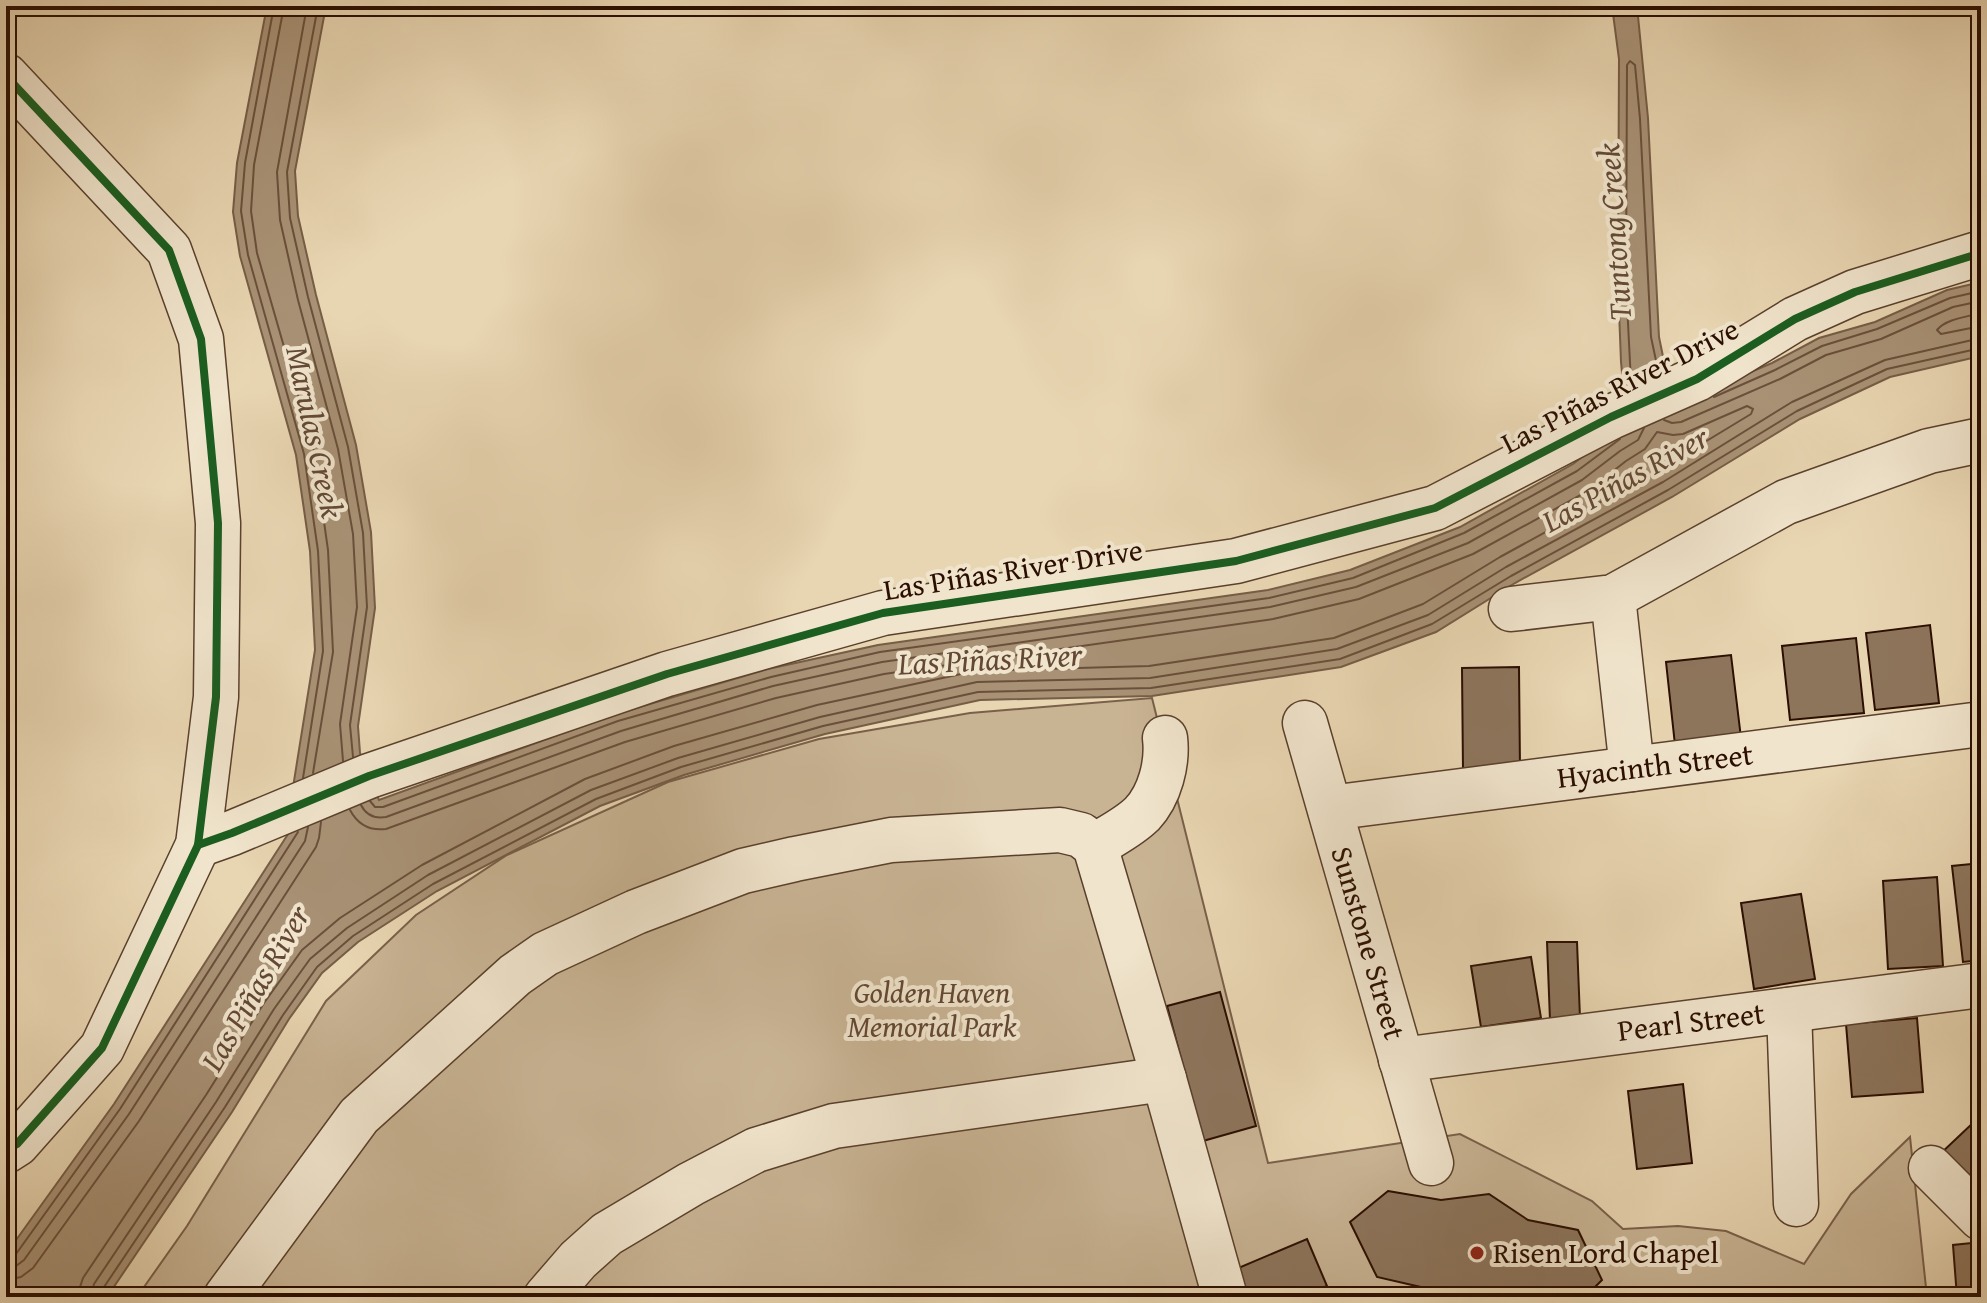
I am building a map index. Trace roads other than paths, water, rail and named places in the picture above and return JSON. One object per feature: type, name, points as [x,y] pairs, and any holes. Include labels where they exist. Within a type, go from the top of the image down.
[{"type":"street","points":[[6,76],[169,250],[201,339],[218,523],[216,697],[198,845],[102,1048],[17,1144],[6,1151]]},
{"type":"street","name":"Las Piñas River Drive","points":[[198,845],[369,776],[667,674],[883,613],[1236,561],[1435,508],[1611,417],[1697,379],[1795,319],[1855,292],[1981,253]]},
{"type":"street","points":[[1511,609],[1613,597],[1786,502],[1929,451],[1981,440]]},
{"type":"street","points":[[1613,597],[1632,769]]},
{"type":"street","name":"Sunstone Street","points":[[1305,723],[1431,1163]]},
{"type":"street","name":"Hyacinth Street","points":[[1330,808],[1981,724]]},
{"type":"street","points":[[1095,846],[1138,817],[1148,806],[1163,772],[1165,738]]},
{"type":"street","points":[[226,1297],[359,1116],[515,975],[545,954],[636,912],[743,871],[891,840],[1060,830],[1081,835],[1095,846],[1225,1297]]},
{"type":"street","name":"Pearl Street","points":[[1401,1060],[1981,985]]},
{"type":"street","points":[[1789,1010],[1796,1204]]},
{"type":"street","points":[[546,1297],[578,1260],[607,1234],[756,1150],[834,1126],[1164,1079]]},
{"type":"street","points":[[1931,1168],[1981,1218]]},
{"type":"water","points":[[267,6],[326,6],[295,171],[298,216],[356,445],[371,532],[375,608],[358,726],[360,753],[379,800],[616,714],[768,669],[878,645],[1268,590],[1350,570],[1460,527],[1573,464],[1627,426],[1618,284],[1619,59],[1612,6],[1637,6],[1648,118],[1659,337],[1673,405],[1772,363],[1819,338],[1875,322],[1947,290],[1981,282],[1981,356],[1890,377],[1800,419],[1672,497],[1515,583],[1436,632],[1341,667],[1152,696],[980,700],[825,734],[684,775],[600,806],[437,891],[358,942],[322,973],[107,1297],[6,1297],[6,1254],[114,1104],[290,831],[294,781],[315,650],[310,551],[296,455],[240,256],[233,212],[237,163]]},
{"type":"place","name":"Risen Lord Chapel","points":[[1477,1253]]},
{"type":"water label","name":"Tuntong Creek","points":[[1614,232]]},
{"type":"water label","name":"Marulas Creek","points":[[315,432]]},
{"type":"water label","name":"Las Piñas River","points":[[1625,479]]},
{"type":"water label","name":"Las Piñas River","points":[[990,659]]},
{"type":"water label","name":"Las Piñas River","points":[[255,988]]},
{"type":"park label","name":"Golden Haven Memorial Park","points":[[932,1010]]}]
